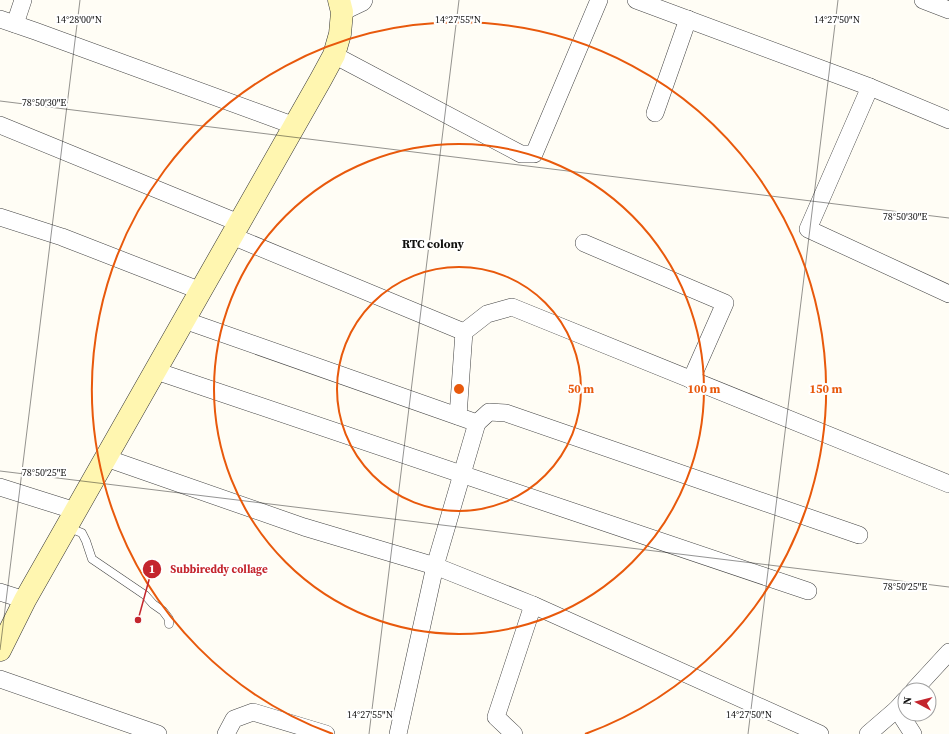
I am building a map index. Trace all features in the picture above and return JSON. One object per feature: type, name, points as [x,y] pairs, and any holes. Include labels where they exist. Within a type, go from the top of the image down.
[{"type":"main road","points":[[0,650],[25,600],[334,55],[340,34],[341,6]]},
{"type":"street","points":[[23,0],[7,21],[295,126]]},
{"type":"street","points":[[341,6],[363,2],[364,0]]},
{"type":"street","points":[[334,55],[521,154],[534,154],[599,0]]},
{"type":"street","points":[[636,0],[870,87],[949,120]]},
{"type":"street","points":[[923,0],[949,10]]},
{"type":"street","points":[[655,113],[688,19]]},
{"type":"street","points":[[870,87],[808,229],[949,294]]},
{"type":"street","points":[[0,125],[464,332]]},
{"type":"street","points":[[0,217],[62,237],[201,291]]},
{"type":"street","points":[[584,243],[725,303],[691,380]]},
{"type":"street","points":[[458,416],[464,332],[487,314],[512,307],[949,484]]},
{"type":"street","points":[[184,320],[477,423]]},
{"type":"street","points":[[156,371],[808,591]]},
{"type":"street","points":[[398,734],[435,566],[477,423],[489,412],[506,413],[859,535]]},
{"type":"street","points":[[106,458],[304,527],[435,566],[533,605],[820,734]]},
{"type":"street","points":[[0,487],[71,519]]},
{"type":"street","points":[[0,592],[25,600]]},
{"type":"street","points":[[514,734],[496,717],[533,605]]},
{"type":"street","points":[[921,682],[949,652]]},
{"type":"street","points":[[0,679],[158,734]]},
{"type":"street","points":[[868,734],[897,709]]},
{"type":"street","points":[[226,734],[234,719],[253,712],[326,734]]},
{"type":"street","points":[[908,722],[913,734]]},
{"type":"lane","points":[[71,519],[86,541],[92,559],[145,595],[170,619],[169,624]]},
{"type":"place","name":"Subbireddy collage","points":[[138,620]]},
{"type":"district","name":"RTC colony","points":[[433,244]]}]
